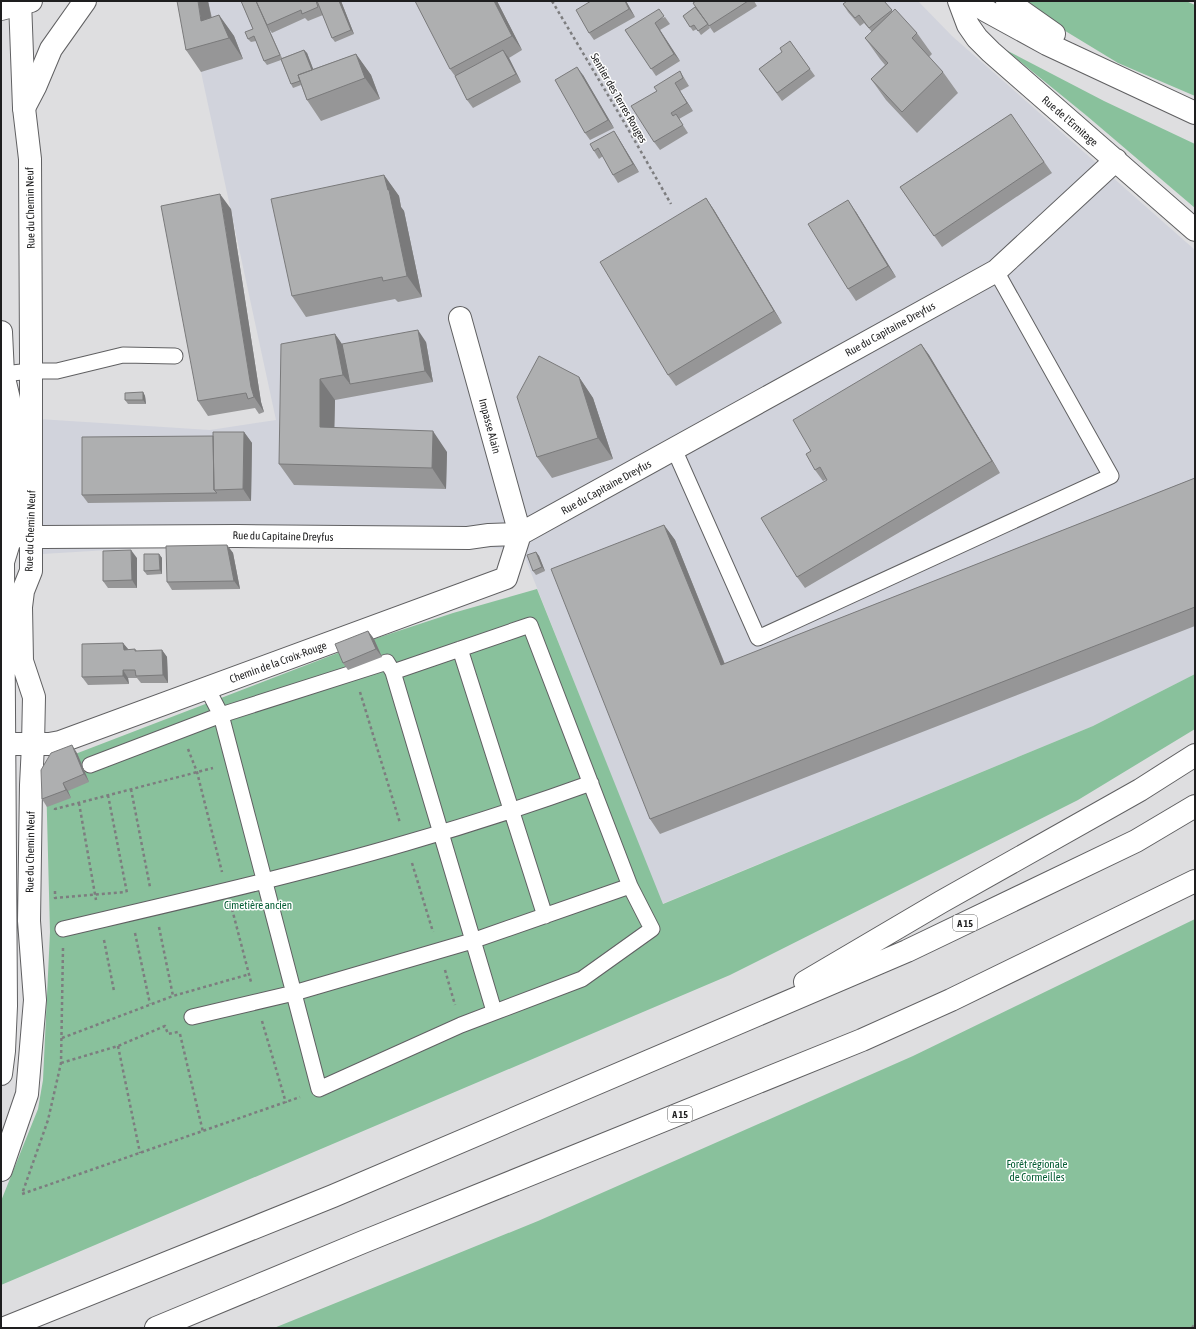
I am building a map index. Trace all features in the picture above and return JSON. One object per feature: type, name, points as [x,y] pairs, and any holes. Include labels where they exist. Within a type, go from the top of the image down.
[{"type":"main road","points":[[24,108],[35,87],[51,49],[85,1]]},
{"type":"main road","name":"Rue de l'Ermitage","points":[[959,1],[968,25],[977,38],[991,52],[1195,230]]},
{"type":"main road","points":[[971,1],[1047,44],[1195,113]]},
{"type":"main road","points":[[1007,1],[1111,74]]},
{"type":"main road","name":"Rue du Chemin Neuf","points":[[1,1074],[4,1051],[6,1006],[3,744],[3,562],[14,537],[31,371],[30,159],[13,3]]},
{"type":"main road","name":"Rue du Capitaine Dreyfus","points":[[14,537],[237,536],[468,538],[489,535],[520,534],[996,271],[1116,160]]},
{"type":"main road","name":"Impasse Alain","points":[[460,318],[520,534]]},
{"type":"main road","name":"Rue du Chemin Neuf","points":[[1,332],[3,374],[9,399],[14,537],[31,571],[23,590],[21,606],[22,661],[34,697],[29,921],[35,1000],[27,1094],[1,1170]]},
{"type":"main road","name":"Chemin de la Croix-Rouge","points":[[3,744],[33,745],[60,742],[506,578],[520,534]]},
{"type":"main road","points":[[729,1027],[941,902],[1140,790],[1195,755]]},
{"type":"main road","name":"A 15","points":[[6,1328],[333,1196],[907,951],[1136,841],[1195,806]]},
{"type":"main road","name":"A 15","points":[[156,1328],[356,1245],[862,1040],[951,1000],[1195,881]]},
{"type":"lane","points":[[674,449],[758,638],[1111,476],[996,271]]},
{"type":"lane","points":[[3,374],[31,371],[57,371],[123,355],[175,356]]},
{"type":"lane","points":[[207,688],[221,715],[319,1090],[494,1011],[582,979],[652,929],[630,886],[530,625],[393,672]]},
{"type":"lane","points":[[460,649],[545,916]]},
{"type":"lane","points":[[90,765],[221,715],[387,662],[393,672],[494,1011]]},
{"type":"lane","points":[[63,929],[264,881],[406,843],[512,811],[591,783]]},
{"type":"lane","points":[[192,1017],[294,993],[472,941],[630,886]]},
{"type":"path","name":"Sentier des Terres Rouges","points":[[552,1],[671,204]]},
{"type":"path","points":[[186,744],[197,772],[226,890],[250,974],[256,1002],[286,1103]]},
{"type":"path","points":[[55,816],[55,809],[233,762]]},
{"type":"path","points":[[79,803],[114,991]]},
{"type":"path","points":[[55,890],[55,898],[127,891]]},
{"type":"path","points":[[63,929],[61,1063],[48,1120],[22,1194],[204,1132],[319,1090]]},
{"type":"path","points":[[62,1038],[173,996],[250,974]]},
{"type":"path","points":[[61,1063],[118,1046],[165,1026],[168,1034],[180,1031],[204,1132]]},
{"type":"path","points":[[118,1046],[140,1153]]},
{"type":"path","points":[[1192,1328],[1195,1324]]},
{"type":"shaded area","points":[[187,1],[918,1],[952,36],[1195,250],[1195,674],[1093,726],[662,904],[522,550],[455,545],[207,544],[26,555],[23,418],[210,430],[276,420]]},
{"type":"green space","points":[[1016,1],[1186,1],[1195,5],[1195,96],[1118,63]]},
{"type":"green space","points":[[1006,50],[1104,101],[1195,144],[1195,208],[1087,116]]},
{"type":"green space","name":"Cimetière ancien","points":[[537,589],[663,904],[1093,726],[1195,674],[1195,729],[1078,800],[730,975],[1,1285],[1,1201],[38,1109],[43,1080],[50,932],[46,778],[57,761],[374,639],[453,613]]},
{"type":"green space","name":"Forêt régionale de Cormeilles","points":[[1195,919],[1195,1328],[274,1328],[538,1221],[913,1056]]},
{"type":"building","points":[[177,1],[198,1],[201,21],[219,15],[229,38],[186,50]]},
{"type":"building","points":[[241,1],[256,1],[280,55],[264,61],[254,36],[248,39],[245,32],[253,29]]},
{"type":"building","points":[[256,1],[316,1],[318,7],[302,14],[301,10],[267,25]]},
{"type":"building","points":[[317,1],[339,1],[351,30],[332,38]]},
{"type":"building","points":[[415,1],[494,1],[512,36],[450,69]]},
{"type":"building","points":[[591,1],[625,1],[629,9],[589,33],[576,10]]},
{"type":"building","points":[[696,1],[748,1],[709,26],[693,3]]},
{"type":"building","points":[[847,1],[884,1],[892,10],[869,28],[859,15],[855,18],[843,4]]},
{"type":"building","points":[[695,7],[708,24],[698,31],[694,25],[690,27],[683,16]]},
{"type":"building","points":[[659,9],[664,16],[655,23],[674,54],[651,69],[625,30]]},
{"type":"building","points":[[895,9],[917,33],[912,38],[943,72],[902,112],[871,79],[888,63],[865,38]]},
{"type":"building","points":[[790,41],[810,69],[777,93],[759,69],[782,52],[780,48]]},
{"type":"building","points":[[304,50],[312,70],[298,75],[300,81],[291,84],[281,59]]},
{"type":"building","points":[[503,50],[516,74],[467,100],[455,76]]},
{"type":"building","points":[[356,54],[365,78],[307,100],[298,75]]},
{"type":"building","points":[[577,67],[608,120],[585,133],[555,80]]},
{"type":"building","points":[[680,71],[683,78],[675,83],[687,103],[671,113],[673,116],[676,114],[683,125],[654,142],[631,106],[657,91],[654,87]]},
{"type":"building","points":[[1011,114],[1044,162],[934,236],[900,187]]},
{"type":"building","points":[[614,131],[633,164],[613,175],[598,148],[594,151],[590,144]]},
{"type":"building","points":[[384,175],[389,190],[407,276],[383,281],[382,277],[292,296],[271,199]]},
{"type":"building","points":[[220,194],[251,387],[254,397],[248,399],[246,393],[198,401],[161,206]]},
{"type":"building","points":[[706,198],[774,311],[668,375],[600,262]]},
{"type":"building","points":[[848,200],[888,266],[848,289],[808,224]]},
{"type":"building","points":[[418,330],[425,371],[350,384],[342,344]]},
{"type":"building","points":[[335,334],[343,375],[320,379],[320,427],[433,431],[432,468],[279,464],[281,344]]},
{"type":"building","points":[[921,344],[992,461],[797,577],[761,518],[827,480],[820,467],[815,470],[806,454],[811,451],[793,420]]},
{"type":"building","points":[[539,356],[579,377],[598,438],[537,457],[517,397]]},
{"type":"building","points":[[143,392],[143,400],[125,400],[125,393]]},
{"type":"building","points":[[213,432],[244,432],[243,489],[214,490]]},
{"type":"building","points":[[213,436],[214,490],[217,493],[82,495],[82,437]]},
{"type":"building","points":[[1195,478],[1195,607],[650,819],[551,569],[664,525],[721,665]]},
{"type":"building","points":[[227,545],[234,581],[167,582],[166,546]]},
{"type":"building","points":[[131,550],[132,580],[103,581],[103,551]]},
{"type":"building","points":[[536,552],[542,567],[533,571],[527,555]]},
{"type":"building","points":[[144,554],[159,554],[160,570],[144,571]]},
{"type":"building","points":[[368,631],[376,649],[343,663],[335,644]]},
{"type":"building","points":[[123,643],[124,650],[162,650],[163,675],[136,676],[135,670],[123,670],[123,676],[82,677],[82,644]]},
{"type":"building","points":[[72,745],[84,774],[63,783],[66,790],[42,799],[41,770],[51,753]]}]
